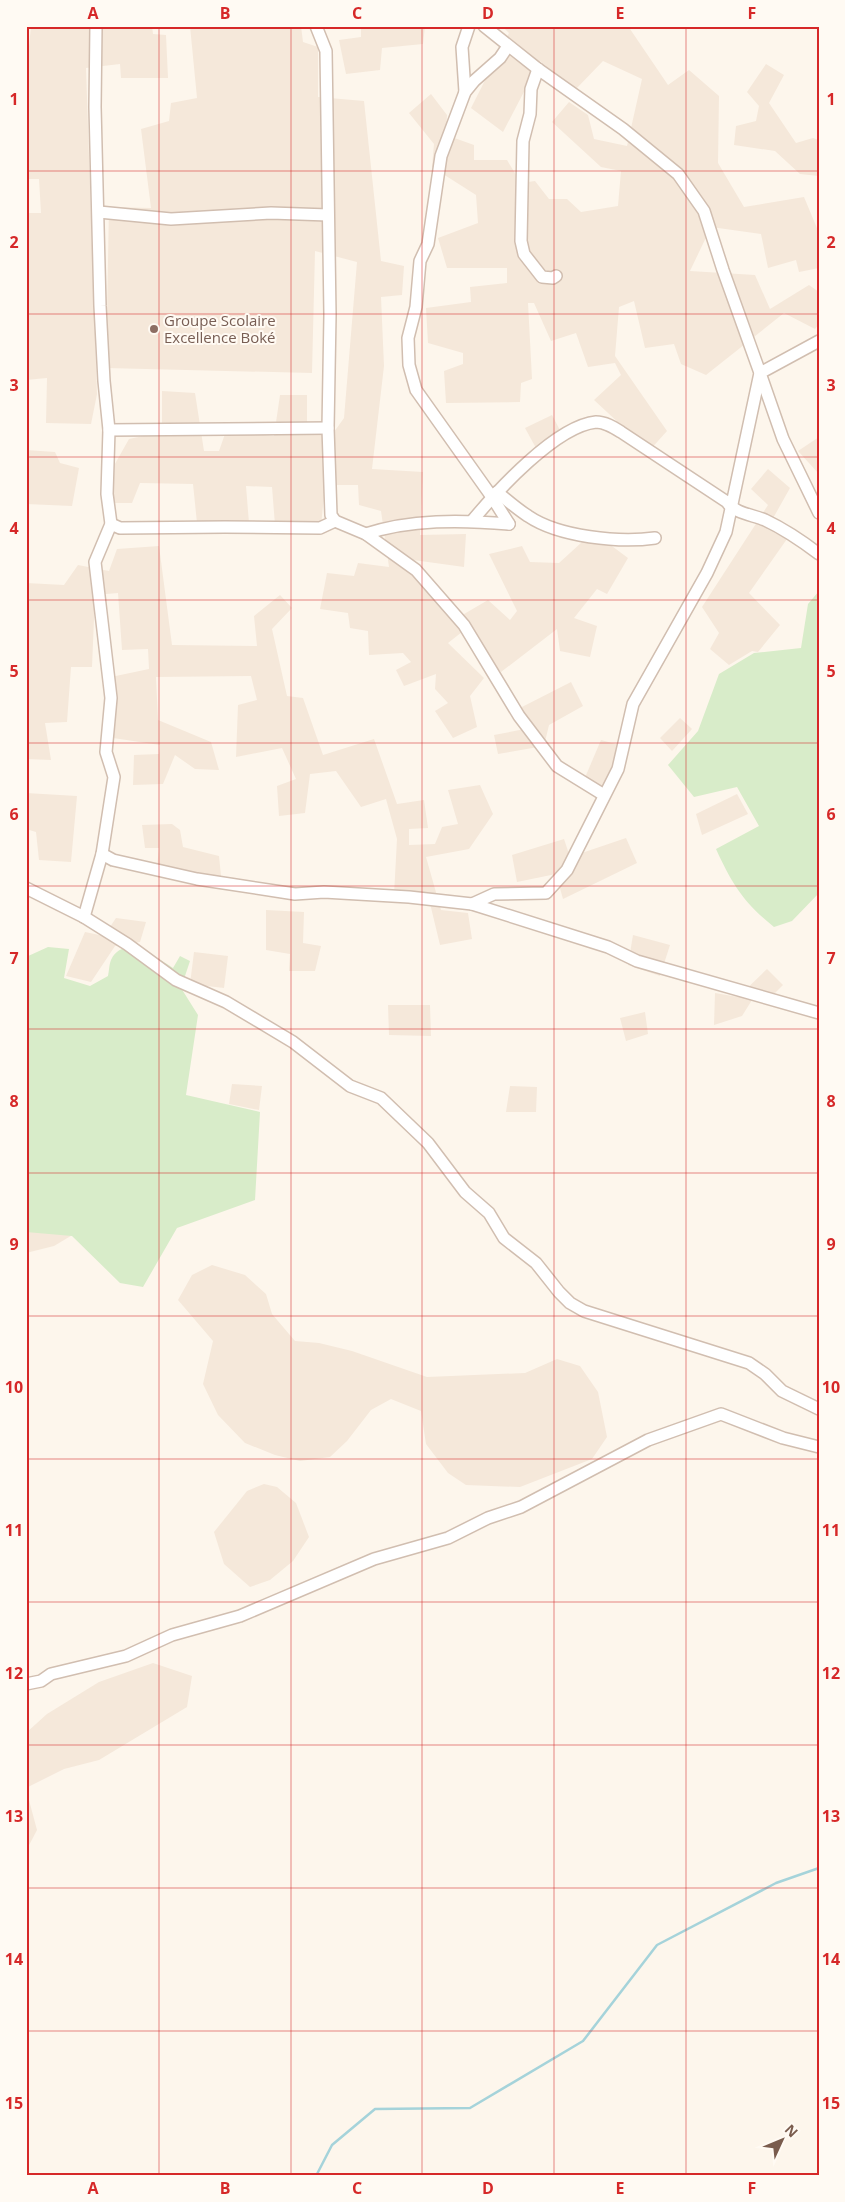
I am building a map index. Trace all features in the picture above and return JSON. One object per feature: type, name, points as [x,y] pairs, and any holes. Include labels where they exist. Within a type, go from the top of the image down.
[{"type":"street","points":[[84,917],[102,854],[114,777],[106,752],[111,698],[95,562],[110,524],[107,494],[109,430],[104,380],[95,107],[96,26]]},
{"type":"street","points":[[316,26],[326,51],[330,315],[328,428],[331,516],[335,521],[366,534],[416,570],[464,625],[519,716],[557,766],[604,795]]},
{"type":"street","points":[[465,92],[462,47],[469,26]]},
{"type":"street","points":[[484,26],[538,69],[623,129],[678,174],[704,212],[783,439],[819,513]]},
{"type":"street","points":[[366,534],[388,527],[472,521],[509,524],[495,495],[416,390],[408,365],[408,338],[418,294],[418,272],[420,261],[428,244],[441,156],[465,92],[474,81],[500,58],[508,46]]},
{"type":"street","points":[[538,69],[531,89],[530,114],[523,142],[521,240],[524,254],[542,277],[553,278],[556,276]]},
{"type":"street","points":[[99,212],[171,219],[270,213],[328,215]]},
{"type":"street","points":[[472,904],[494,894],[546,893],[567,870],[618,769],[633,704],[707,573],[726,532],[760,373],[819,341]]},
{"type":"street","points":[[472,521],[495,495],[536,456],[570,431],[596,422],[608,425],[620,432],[727,502],[731,508],[765,521],[803,541],[819,554]]},
{"type":"street","points":[[109,430],[328,428]]},
{"type":"street","points":[[495,495],[529,517],[554,528],[581,535],[634,541],[655,538]]},
{"type":"street","points":[[110,524],[120,528],[320,528],[335,521]]},
{"type":"street","points":[[102,854],[113,860],[197,879],[295,894],[324,892],[381,895],[472,904],[608,947],[637,961],[819,1013]]},
{"type":"street","points":[[26,888],[84,917],[127,944],[176,980],[226,1002],[293,1042],[350,1086],[381,1098],[428,1143],[464,1192],[489,1213],[504,1238],[536,1263],[570,1303],[584,1311],[749,1363],[765,1374],[782,1391],[819,1410]]},
{"type":"street","points":[[26,1684],[41,1681],[51,1674],[126,1656],[172,1635],[240,1616],[374,1559],[448,1538],[488,1518],[522,1506],[648,1440],[721,1414],[783,1438],[819,1447]]},
{"type":"shaded area","points":[[31,26],[152,26],[153,34],[166,35],[168,78],[121,78],[120,64],[86,68],[97,394],[91,424],[46,423],[47,378],[26,380],[26,213],[41,213],[39,179],[26,179],[26,58],[28,57]]},
{"type":"shaded area","points":[[190,26],[301,26],[303,42],[318,47],[318,97],[364,101],[381,261],[404,266],[402,295],[381,297],[384,366],[372,469],[423,472],[420,535],[466,534],[464,567],[406,559],[459,617],[488,600],[510,620],[517,611],[489,554],[522,546],[530,562],[559,563],[593,532],[628,558],[607,594],[597,589],[574,618],[597,626],[590,657],[560,651],[557,629],[501,672],[462,632],[448,643],[484,678],[470,696],[477,727],[453,738],[435,711],[448,703],[435,689],[436,674],[404,686],[396,670],[411,662],[403,653],[369,655],[368,631],[350,628],[348,613],[320,609],[327,573],[354,576],[358,563],[389,567],[381,511],[359,505],[358,485],[325,485],[321,526],[275,525],[272,487],[246,486],[249,523],[197,523],[193,484],[140,483],[132,503],[110,503],[107,478],[129,439],[162,432],[162,391],[195,393],[204,451],[219,451],[226,431],[274,436],[280,395],[307,395],[307,431],[334,432],[344,418],[357,262],[315,251],[312,373],[106,368],[109,207],[151,208],[141,129],[169,121],[171,103],[197,98]]},
{"type":"shaded area","points":[[361,26],[425,26],[423,44],[382,48],[380,70],[346,74],[339,40],[361,37]]},
{"type":"shaded area","points":[[502,26],[628,26],[668,85],[689,70],[719,96],[718,163],[744,207],[804,197],[819,233],[819,268],[799,272],[796,260],[768,268],[761,234],[711,227],[690,271],[755,275],[770,309],[809,285],[819,292],[819,324],[815,329],[784,313],[706,375],[681,364],[674,344],[645,348],[634,301],[619,307],[615,356],[667,431],[649,451],[594,400],[621,375],[615,363],[588,367],[576,333],[551,341],[534,303],[528,303],[532,379],[521,383],[520,402],[446,403],[444,371],[463,364],[463,353],[428,343],[426,308],[471,302],[470,287],[507,283],[507,268],[447,268],[438,238],[478,223],[476,195],[432,167],[434,144],[409,113],[431,94],[447,115],[446,135],[474,145],[474,160],[507,160],[521,183],[535,181],[549,199],[567,199],[581,212],[618,206],[621,171],[601,167],[552,122],[569,102],[588,115],[594,139],[627,146],[642,79],[603,61],[574,91],[540,61],[503,132],[471,108],[509,33]]},
{"type":"shaded area","points":[[766,64],[784,75],[769,103],[796,143],[813,138],[819,140],[819,176],[800,174],[775,151],[734,145],[736,126],[756,121],[759,106],[747,92]]},
{"type":"shaded area","points":[[552,415],[562,434],[536,448],[525,428]]},
{"type":"shaded area","points":[[819,437],[819,474],[798,451]]},
{"type":"shaded area","points":[[26,450],[55,452],[60,463],[79,468],[72,506],[26,504]]},
{"type":"shaded area","points":[[768,469],[790,488],[767,529],[787,539],[749,593],[780,625],[758,652],[752,651],[729,665],[710,649],[719,633],[702,607],[768,505],[751,489]]},
{"type":"shaded area","points":[[159,546],[172,645],[257,646],[254,616],[280,595],[292,608],[272,629],[287,696],[303,698],[323,755],[374,739],[397,804],[424,800],[428,828],[409,829],[409,845],[435,844],[442,827],[458,824],[448,790],[480,785],[493,814],[469,849],[426,857],[441,910],[468,913],[472,939],[440,945],[428,895],[394,895],[397,839],[386,799],[361,807],[336,771],[310,774],[305,813],[279,816],[277,786],[296,779],[282,748],[236,757],[238,705],[257,700],[251,676],[156,677],[158,720],[211,742],[219,770],[195,769],[175,755],[163,784],[133,785],[134,755],[159,754],[160,745],[113,738],[111,677],[149,669],[148,649],[122,650],[118,593],[95,595],[92,667],[71,667],[67,722],[45,723],[51,760],[26,759],[26,583],[64,585],[78,565],[109,571],[117,549]]},
{"type":"shaded area","points":[[571,682],[583,706],[549,725],[544,746],[498,754],[494,735],[530,728],[520,708]]},
{"type":"shaded area","points":[[680,718],[692,729],[672,751],[660,738]]},
{"type":"shaded area","points":[[601,740],[623,746],[603,799],[581,787]]},
{"type":"shaded area","points":[[26,793],[77,796],[71,862],[39,860],[36,832],[26,829]]},
{"type":"shaded area","points":[[737,794],[748,814],[702,835],[696,814]]},
{"type":"shaded area","points":[[172,824],[180,830],[183,847],[219,856],[221,876],[178,876],[176,867],[157,868],[159,848],[145,848],[142,825]]},
{"type":"shaded area","points":[[626,838],[637,863],[563,899],[556,874],[517,882],[512,855],[564,839],[570,857]]},
{"type":"shaded area","points":[[266,910],[304,912],[303,943],[321,946],[315,971],[289,971],[290,954],[266,950]]},
{"type":"shaded area","points":[[116,918],[146,922],[140,942],[115,946],[91,982],[66,976],[85,932],[104,936]]},
{"type":"shaded area","points":[[633,935],[670,945],[660,976],[628,965]]},
{"type":"shaded area","points":[[194,952],[228,956],[224,988],[190,984]]},
{"type":"shaded area","points":[[767,969],[783,985],[765,1003],[752,1000],[742,1016],[714,1025],[715,993],[738,997]]},
{"type":"shaded area","points":[[388,1005],[430,1005],[431,1036],[389,1035]]},
{"type":"shaded area","points":[[645,1012],[648,1034],[626,1041],[620,1018]]},
{"type":"shaded area","points":[[232,1084],[262,1086],[259,1110],[229,1104]]},
{"type":"shaded area","points":[[510,1086],[537,1087],[536,1112],[506,1112]]},
{"type":"shaded area","points":[[26,1209],[89,1225],[54,1246],[26,1253]]},
{"type":"shaded area","points":[[212,1265],[245,1275],[266,1294],[272,1314],[295,1341],[319,1343],[352,1351],[427,1377],[525,1373],[557,1359],[580,1366],[598,1392],[607,1437],[592,1459],[520,1487],[466,1485],[448,1473],[426,1444],[421,1411],[391,1399],[371,1410],[347,1441],[330,1457],[300,1461],[275,1455],[245,1443],[218,1415],[203,1384],[213,1341],[178,1300],[192,1275]]},
{"type":"shaded area","points":[[264,1484],[277,1487],[296,1503],[309,1537],[293,1561],[270,1580],[250,1587],[224,1564],[214,1532],[247,1491]]},
{"type":"shaded area","points":[[153,1663],[192,1676],[187,1707],[99,1760],[64,1769],[26,1788],[26,1733],[47,1714],[99,1682]]},
{"type":"shaded area","points":[[26,1789],[37,1830],[26,1851]]},
{"type":"green space","points":[[819,591],[819,893],[792,921],[774,927],[755,910],[740,892],[716,849],[759,826],[737,787],[694,797],[668,765],[698,731],[719,674],[754,653],[801,648],[808,604]]},
{"type":"green space","points":[[48,947],[69,949],[64,978],[90,986],[108,976],[111,960],[117,952],[124,948],[141,950],[173,968],[180,956],[190,961],[181,988],[198,1015],[186,1095],[260,1112],[255,1200],[177,1228],[143,1287],[120,1283],[72,1236],[26,1232],[26,957]]},
{"type":"waterway","points":[[316,2176],[332,2145],[375,2109],[470,2108],[583,2041],[657,1945],[776,1883],[819,1868]]},
{"type":"place","name":"Groupe Scolaire Excellence Boké","points":[[154,329]]}]
